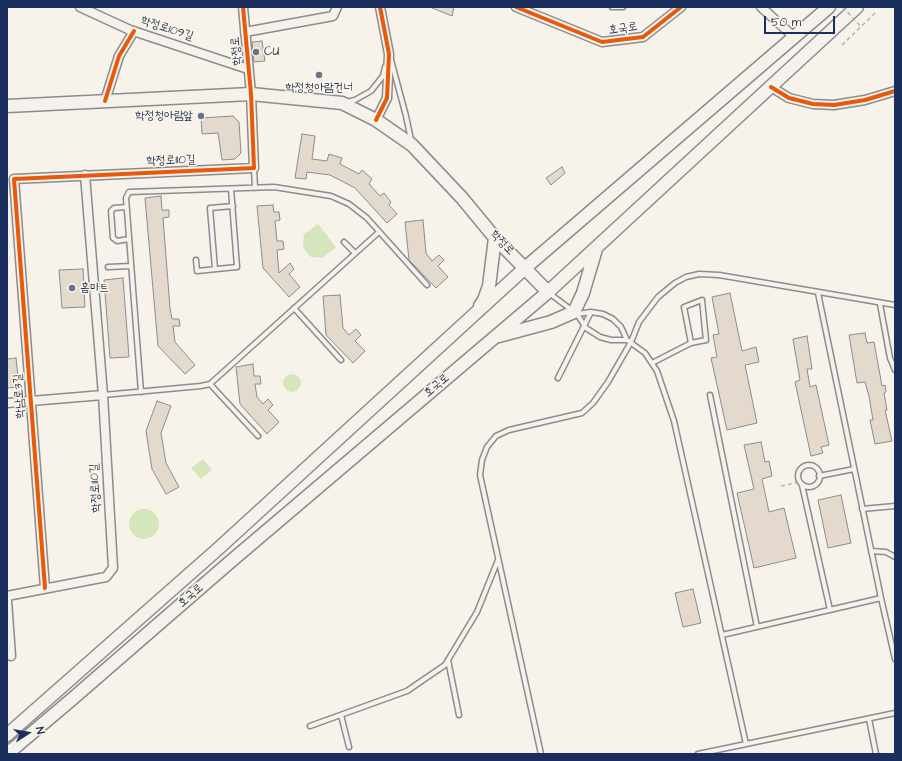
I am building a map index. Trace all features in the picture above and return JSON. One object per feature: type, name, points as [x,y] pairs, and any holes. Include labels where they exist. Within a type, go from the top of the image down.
[{"type":"main road","name":"호국로","points":[[7,735],[219,548],[525,268],[829,7]]},
{"type":"main road","name":"호국로","points":[[7,752],[13,749],[71,700],[230,562],[548,292],[771,88],[857,7]]},
{"type":"main road","name":"학정로","points":[[7,106],[251,94],[342,103],[376,120],[412,145],[462,198],[495,238],[548,292]]},
{"type":"main road","points":[[470,319],[484,300],[489,286],[495,238]]},
{"type":"main road","points":[[494,338],[550,322],[575,313],[583,293],[596,248]]},
{"type":"street","name":"학정로109길","points":[[80,7],[134,31],[248,68]]},
{"type":"street","name":"학정로","points":[[242,7],[251,94]]},
{"type":"street","name":"학정로","points":[[245,32],[333,16],[337,7]]},
{"type":"street","points":[[376,120],[386,98],[389,54],[380,7]]},
{"type":"street","name":"호국로","points":[[516,7],[602,42],[643,37],[681,7]]},
{"type":"street","points":[[761,7],[794,37]]},
{"type":"street","points":[[105,101],[119,56],[134,31]]},
{"type":"street","points":[[771,88],[789,98],[813,104],[834,105],[872,98],[895,91]]},
{"type":"street","points":[[251,94],[254,168]]},
{"type":"street","name":"학정로110길","points":[[14,179],[254,168]]},
{"type":"street","name":"학정로110길","points":[[7,596],[106,577],[113,568],[103,395],[85,175]]},
{"type":"street","name":"학남로3길","points":[[14,179],[45,588]]},
{"type":"street","name":"학남로3길","points":[[7,403],[103,395]]},
{"type":"street","points":[[7,600],[12,656]]},
{"type":"lane","points":[[612,7],[623,7]]},
{"type":"lane","points":[[342,103],[355,100],[371,91],[383,76],[389,54]]},
{"type":"lane","points":[[389,54],[406,116],[412,145]]},
{"type":"lane","points":[[254,168],[255,188]]},
{"type":"lane","points":[[141,392],[126,207],[126,198],[129,192],[274,187],[331,196],[349,204],[367,218],[427,285]]},
{"type":"lane","points":[[196,260],[197,271],[237,267],[231,189]]},
{"type":"lane","points":[[215,269],[210,208],[233,206]]},
{"type":"lane","points":[[126,207],[114,208],[111,210],[113,238],[116,241],[129,240]]},
{"type":"lane","points":[[103,395],[210,384],[379,232]]},
{"type":"lane","points":[[344,242],[355,253]]},
{"type":"lane","points":[[108,268],[131,266]]},
{"type":"lane","points":[[541,754],[480,475],[486,447],[496,436],[509,430],[582,413],[593,403],[608,382],[639,322],[658,297],[675,282],[686,277],[699,274],[719,275],[880,304],[895,305]]},
{"type":"lane","points":[[548,292],[575,313],[584,325],[600,337],[612,340],[629,341]]},
{"type":"lane","points":[[818,293],[862,509],[895,659]]},
{"type":"lane","points":[[652,363],[691,343],[706,340],[702,300],[684,307],[691,343]]},
{"type":"lane","points":[[880,304],[890,358],[895,370]]},
{"type":"lane","points":[[294,308],[341,360]]},
{"type":"lane","points":[[575,313],[591,312],[603,314],[613,319],[621,326],[629,341],[645,353],[657,371],[674,421],[746,744]]},
{"type":"lane","points":[[558,378],[591,312]]},
{"type":"lane","points":[[210,384],[258,436]]},
{"type":"lane","points":[[710,395],[757,627]]},
{"type":"lane","points":[[801,483],[812,487],[817,483],[819,476],[814,468],[804,467],[798,475],[830,610]]},
{"type":"lane","points":[[819,476],[854,469]]},
{"type":"lane","points":[[862,509],[895,506]]},
{"type":"lane","points":[[872,551],[886,552],[895,557]]},
{"type":"lane","points":[[310,726],[407,691],[445,664],[477,612],[498,560]]},
{"type":"lane","points":[[722,635],[882,598]]},
{"type":"lane","points":[[448,659],[459,715]]},
{"type":"lane","points":[[698,754],[895,713]]},
{"type":"lane","points":[[341,715],[349,748]]},
{"type":"lane","points":[[869,718],[876,754]]},
{"type":"path","points":[[843,7],[861,27]]},
{"type":"path","points":[[842,45],[877,12]]},
{"type":"path","points":[[781,486],[801,483]]},
{"type":"green space","points":[[318,224],[336,247],[322,258],[311,257],[303,246],[304,234]]},
{"type":"green space","points":[[288,374],[296,374],[301,379],[299,390],[296,392],[288,392],[283,387],[283,379]]},
{"type":"green space","points":[[203,459],[212,470],[201,479],[191,468]]},
{"type":"green space","points":[[144,509],[155,513],[159,524],[155,535],[144,539],[133,535],[129,524],[133,513]]},
{"type":"building","points":[[430,7],[454,7],[452,16]]},
{"type":"building","name":"CU","points":[[262,41],[265,61],[254,62],[252,42]]},
{"type":"building","points":[[233,116],[239,122],[241,153],[235,159],[222,160],[218,133],[202,134],[201,118]]},
{"type":"building","points":[[302,134],[315,136],[312,159],[327,161],[329,154],[342,158],[340,164],[359,174],[362,170],[372,179],[369,184],[380,196],[384,193],[391,202],[389,205],[397,214],[387,223],[355,188],[330,175],[307,172],[306,179],[295,178]]},
{"type":"building","points":[[562,167],[565,173],[551,185],[546,178]]},
{"type":"building","points":[[161,196],[162,210],[169,210],[169,217],[163,218],[170,308],[172,319],[179,319],[180,326],[173,326],[175,342],[195,365],[185,374],[158,346],[145,198]]},
{"type":"building","points":[[273,205],[274,212],[279,212],[280,220],[275,221],[277,241],[283,241],[284,249],[277,250],[279,273],[290,263],[294,269],[289,274],[300,287],[289,297],[263,268],[257,206]]},
{"type":"building","points":[[423,220],[426,253],[432,261],[439,255],[444,260],[438,266],[448,277],[436,288],[409,260],[405,222]]},
{"type":"building","name":"홈마트","points":[[83,269],[85,307],[62,308],[59,270]]},
{"type":"building","points":[[123,278],[129,357],[110,358],[104,280]]},
{"type":"building","points":[[730,293],[742,351],[756,347],[759,362],[745,365],[757,423],[727,430],[711,358],[717,357],[713,335],[719,334],[712,297]]},
{"type":"building","points":[[340,295],[343,328],[349,335],[356,329],[361,335],[355,341],[365,351],[353,363],[326,335],[323,296]]},
{"type":"building","points":[[865,333],[867,343],[874,342],[882,386],[885,385],[886,392],[884,393],[887,410],[885,410],[892,441],[875,444],[870,420],[873,420],[869,396],[865,382],[857,383],[849,335]]},
{"type":"building","points":[[807,336],[812,369],[807,369],[810,387],[816,385],[829,445],[821,447],[823,453],[811,456],[795,382],[800,380],[793,339]]},
{"type":"building","points":[[16,358],[19,387],[7,388],[7,359]]},
{"type":"building","points":[[253,364],[254,376],[260,376],[261,384],[255,384],[257,397],[263,404],[268,399],[273,405],[268,410],[279,422],[267,434],[240,404],[236,367]]},
{"type":"building","points":[[157,401],[171,406],[161,433],[166,463],[179,487],[166,494],[152,469],[146,431]]},
{"type":"building","points":[[761,442],[765,462],[769,461],[772,476],[762,479],[769,512],[784,508],[796,558],[754,568],[737,493],[754,489],[744,445]]},
{"type":"building","points":[[841,495],[851,543],[828,548],[818,500]]},
{"type":"building","points":[[693,589],[701,623],[683,627],[675,593]]},
{"type":"cycle path","points":[[45,588],[14,179],[254,168],[251,94],[243,7]]},
{"type":"cycle path","points":[[376,120],[387,98],[389,54],[380,7]]},
{"type":"cycle path","points":[[516,7],[602,42],[643,37],[681,7]]},
{"type":"cycle path","points":[[105,101],[119,56],[134,31]]},
{"type":"cycle path","points":[[771,87],[789,98],[813,104],[834,105],[865,100],[895,91]]},
{"type":"place","name":"CU","points":[[256,52]]},
{"type":"place","name":"학정청아람건너","points":[[319,75]]},
{"type":"place","name":"학정청아람앞","points":[[201,116]]},
{"type":"place","name":"홈마트","points":[[72,288]]}]
